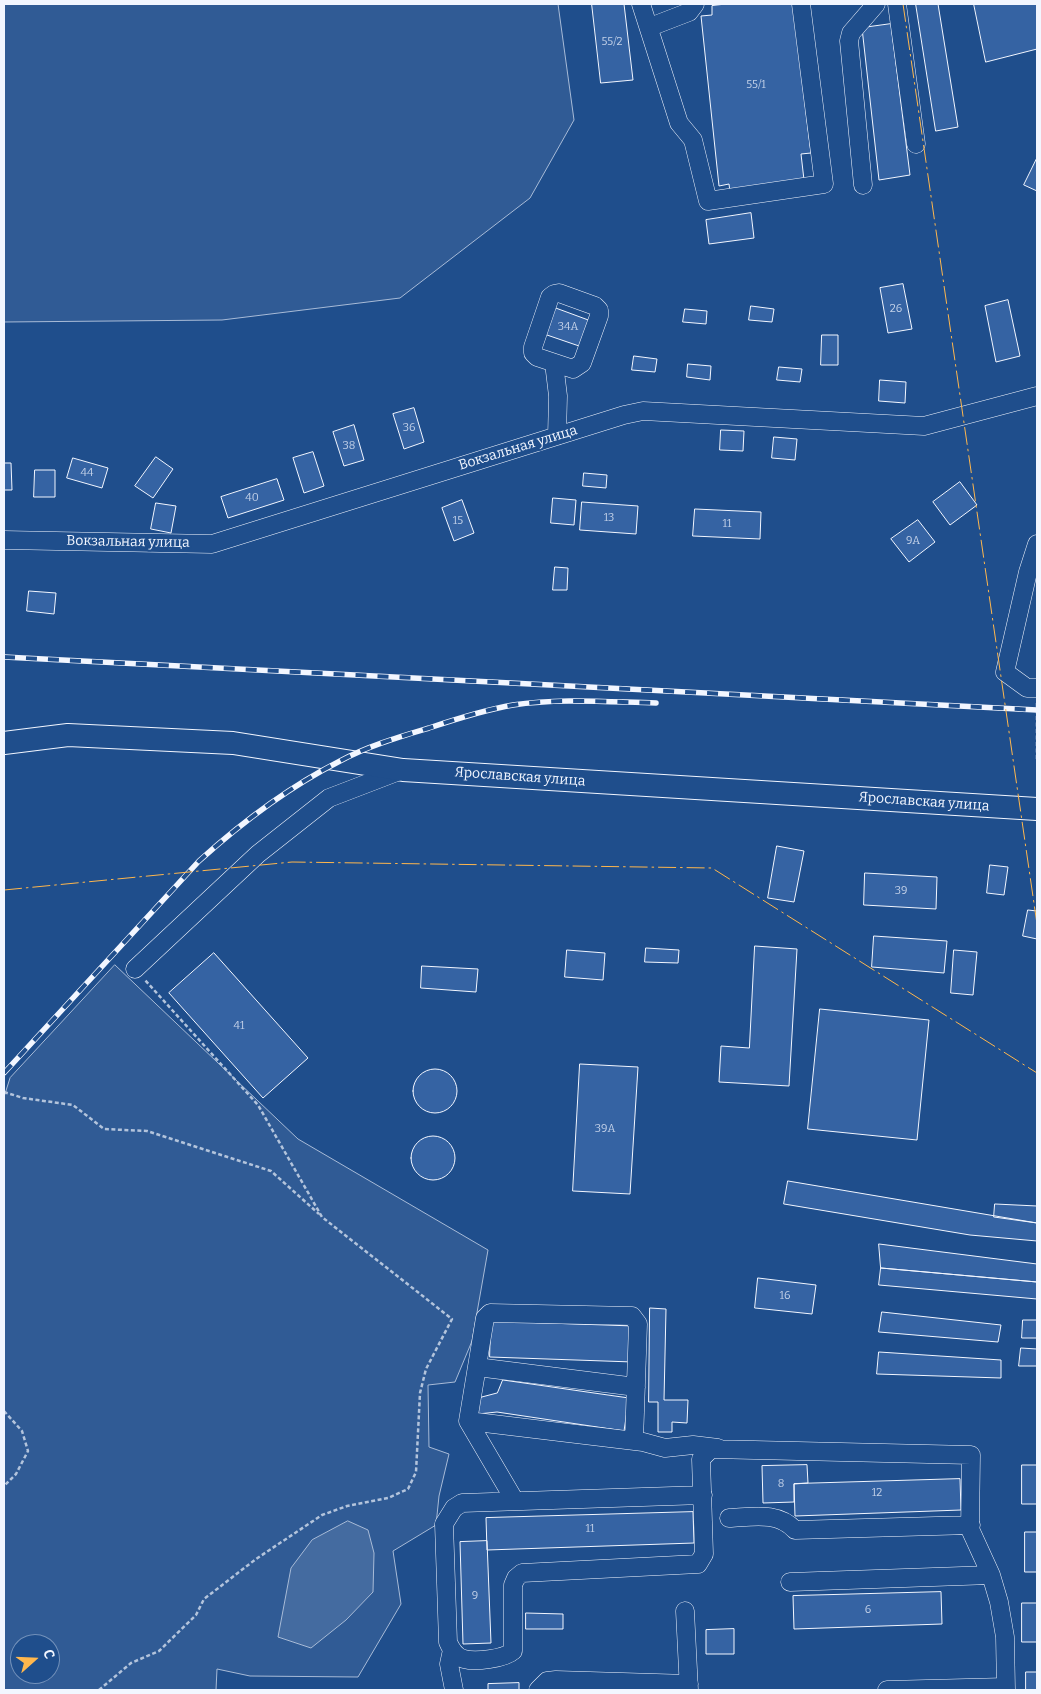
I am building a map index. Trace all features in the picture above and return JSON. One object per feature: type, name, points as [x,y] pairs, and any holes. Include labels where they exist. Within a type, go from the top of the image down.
[{"type":"main road","name":"Ярославская улица","points":[[4,743],[68,735],[233,743],[403,770],[1037,809]]},
{"type":"street","points":[[641,4],[650,27],[659,63],[679,122],[693,140],[708,201],[824,184],[801,4]]},
{"type":"street","points":[[650,27],[689,12],[695,4]]},
{"type":"street","points":[[864,185],[849,41],[851,33],[876,4]]},
{"type":"street","points":[[897,4],[916,144]]},
{"type":"street","points":[[554,294],[559,294],[595,306],[599,310],[599,316],[582,363],[573,369],[554,363],[537,357],[533,353],[533,347],[550,297],[554,294]]},
{"type":"street","points":[[554,363],[558,396],[558,436]]},
{"type":"street","name":"Вокзальная улица","points":[[4,540],[212,544],[643,411],[924,426],[1037,396]]},
{"type":"street","points":[[1037,544],[1028,572],[1005,672],[1027,688],[1037,688]]},
{"type":"street","points":[[136,969],[258,854],[329,798],[403,770]]},
{"type":"street","points":[[515,1501],[468,1421],[485,1318],[490,1313],[632,1316],[638,1324],[634,1441]]},
{"type":"street","points":[[477,1368],[636,1387]]},
{"type":"street","points":[[468,1421],[634,1441],[665,1448],[693,1445],[718,1448],[971,1455],[971,1524],[991,1575],[999,1602],[1005,1638],[1006,1688],[887,1690]]},
{"type":"street","points":[[703,1495],[462,1503],[454,1508],[444,1524],[448,1642],[452,1650],[464,1659],[498,1658],[507,1656],[513,1651],[513,1585],[516,1578],[522,1573],[531,1570],[698,1564],[704,1554],[703,1495],[701,1459],[711,1449],[718,1448]]},
{"type":"street","points":[[729,1518],[773,1517],[781,1519],[795,1530],[971,1524]]},
{"type":"street","points":[[790,1582],[991,1575]]},
{"type":"street","points":[[538,1690],[547,1681],[556,1680],[689,1687],[685,1611]]},
{"type":"street","points":[[452,1650],[449,1664],[454,1690]]},
{"type":"path","points":[[1037,699],[1037,760]]},
{"type":"path","points":[[136,969],[258,1105],[322,1216]]},
{"type":"path","points":[[4,1092],[23,1098],[73,1105],[104,1129],[147,1131],[271,1171],[322,1216],[452,1319],[426,1369],[420,1393],[416,1472],[408,1488],[388,1498],[347,1506],[322,1515],[256,1559],[204,1599],[196,1615],[159,1650],[131,1663],[99,1690]]},
{"type":"path","points":[[4,1412],[22,1431],[28,1451],[16,1474],[4,1486]]},
{"type":"shaded area","points":[[4,4],[558,4],[574,120],[530,198],[400,298],[222,320],[4,322]]},
{"type":"shaded area","points":[[115,965],[298,1139],[488,1250],[472,1341],[455,1382],[428,1385],[429,1447],[449,1454],[439,1496],[436,1525],[393,1551],[401,1604],[358,1677],[250,1676],[217,1669],[216,1690],[4,1690],[4,1097],[10,1078]]},
{"type":"shaded area","points":[[348,1521],[368,1530],[374,1553],[373,1592],[346,1620],[311,1648],[278,1637],[291,1568],[312,1540]]},
{"type":"building","points":[[592,4],[624,4],[633,80],[601,83]]},
{"type":"building","points":[[726,4],[793,4],[811,153],[801,154],[804,180],[730,192],[729,184],[719,186],[701,16],[712,15],[712,6]]},
{"type":"building","points":[[916,4],[938,4],[958,127],[936,131]]},
{"type":"building","points":[[974,4],[1037,4],[1037,49],[986,62]]},
{"type":"building","points":[[891,24],[910,175],[879,180],[862,28]]},
{"type":"building","points":[[1037,158],[1037,191],[1024,185]]},
{"type":"building","points":[[751,213],[754,238],[709,244],[706,220]]},
{"type":"building","points":[[903,284],[912,329],[888,333],[880,288]]},
{"type":"building","points":[[1008,300],[1020,356],[996,362],[985,306]]},
{"type":"building","points":[[751,306],[774,309],[772,322],[749,320]]},
{"type":"building","points":[[553,307],[591,321],[582,347],[544,334]]},
{"type":"building","points":[[685,309],[707,311],[706,324],[683,322]]},
{"type":"building","points":[[822,335],[838,335],[838,365],[821,365]]},
{"type":"building","points":[[634,356],[657,359],[655,372],[632,370]]},
{"type":"building","points":[[688,364],[711,366],[710,380],[687,377]]},
{"type":"building","points":[[779,367],[802,369],[800,382],[777,380]]},
{"type":"building","points":[[880,380],[906,382],[905,403],[879,401]]},
{"type":"building","points":[[414,408],[424,442],[404,449],[393,414]]},
{"type":"building","points":[[354,425],[364,460],[344,466],[333,432]]},
{"type":"building","points":[[721,430],[744,431],[743,451],[720,450]]},
{"type":"building","points":[[774,437],[797,439],[795,460],[772,458]]},
{"type":"building","points":[[313,452],[324,486],[304,493],[293,458]]},
{"type":"building","points":[[156,457],[173,469],[153,498],[135,486]]},
{"type":"building","points":[[73,458],[108,468],[102,488],[67,478]]},
{"type":"building","points":[[4,463],[11,463],[12,490],[4,490]]},
{"type":"building","points":[[35,470],[55,470],[55,497],[34,497]]},
{"type":"building","points":[[584,473],[607,475],[606,488],[583,486]]},
{"type":"building","points":[[277,479],[284,500],[228,518],[221,497]]},
{"type":"building","points":[[960,482],[977,505],[950,525],[933,502]]},
{"type":"building","points":[[553,498],[576,500],[574,525],[551,523]]},
{"type":"building","points":[[462,500],[474,533],[454,541],[442,508]]},
{"type":"building","points":[[582,502],[638,506],[636,534],[580,530]]},
{"type":"building","points":[[156,503],[176,506],[171,533],[151,529]]},
{"type":"building","points":[[695,509],[761,512],[760,539],[693,536]]},
{"type":"building","points":[[918,520],[935,542],[909,562],[891,539]]},
{"type":"building","points":[[555,567],[568,568],[567,590],[553,590]]},
{"type":"building","points":[[29,591],[56,593],[54,614],[27,611]]},
{"type":"building","points":[[777,846],[804,851],[794,902],[768,898]]},
{"type":"building","points":[[990,865],[1008,867],[1004,895],[987,893]]},
{"type":"building","points":[[865,873],[937,877],[936,909],[864,905]]},
{"type":"building","points":[[1028,910],[1037,911],[1037,939],[1023,936]]},
{"type":"building","points":[[874,936],[947,941],[944,973],[872,967]]},
{"type":"building","points":[[755,946],[797,949],[789,1086],[719,1082],[721,1046],[749,1048]]},
{"type":"building","points":[[646,948],[679,950],[678,963],[645,962]]},
{"type":"building","points":[[567,950],[605,953],[603,980],[565,977]]},
{"type":"building","points":[[954,950],[977,952],[973,995],[951,993]]},
{"type":"building","points":[[214,953],[308,1058],[263,1098],[169,993]]},
{"type":"building","points":[[422,966],[478,969],[476,992],[421,988]]},
{"type":"building","points":[[820,1009],[929,1020],[917,1140],[808,1129]]},
{"type":"building","points":[[580,1064],[638,1067],[630,1194],[573,1191]]},
{"type":"building","points":[[435,1069],[447,1073],[453,1079],[457,1091],[453,1103],[447,1109],[435,1113],[423,1109],[417,1103],[413,1091],[417,1079],[423,1073]]},
{"type":"building","points":[[433,1136],[445,1140],[451,1146],[455,1158],[451,1170],[445,1176],[433,1180],[421,1176],[415,1170],[411,1158],[415,1146],[421,1140]]},
{"type":"building","points":[[788,1181],[1037,1223],[1037,1241],[970,1235],[784,1204]]},
{"type":"building","points":[[995,1204],[1037,1206],[1037,1223],[994,1217]]},
{"type":"building","points":[[879,1244],[1037,1264],[1037,1282],[881,1268]]},
{"type":"building","points":[[881,1268],[1037,1282],[1037,1299],[879,1285]]},
{"type":"building","points":[[758,1278],[816,1285],[812,1314],[755,1308]]},
{"type":"building","points":[[650,1308],[666,1309],[664,1400],[688,1400],[687,1423],[672,1422],[672,1432],[658,1432],[658,1402],[649,1402]]},
{"type":"building","points":[[882,1312],[1001,1325],[998,1342],[879,1332]]},
{"type":"building","points":[[1023,1320],[1037,1320],[1037,1338],[1022,1338]]},
{"type":"building","points":[[491,1321],[634,1326],[633,1362],[490,1357]]},
{"type":"building","points":[[1021,1348],[1037,1349],[1037,1366],[1019,1366]]},
{"type":"building","points":[[879,1352],[1001,1360],[1001,1378],[877,1374]]},
{"type":"building","points":[[503,1380],[629,1398],[624,1431],[497,1412],[478,1414],[478,1398],[497,1393]]},
{"type":"building","points":[[807,1465],[808,1483],[794,1484],[794,1502],[763,1503],[762,1466]]},
{"type":"building","points":[[1022,1465],[1037,1465],[1037,1504],[1022,1504]]},
{"type":"building","points":[[960,1479],[961,1510],[795,1516],[794,1484]]},
{"type":"building","points":[[693,1512],[694,1543],[487,1550],[486,1518]]},
{"type":"building","points":[[1025,1532],[1037,1532],[1037,1572],[1025,1572]]},
{"type":"building","points":[[487,1541],[491,1643],[463,1644],[460,1542]]},
{"type":"building","points":[[941,1592],[942,1624],[794,1629],[793,1596]]},
{"type":"building","points":[[1022,1603],[1037,1603],[1037,1642],[1022,1642]]},
{"type":"building","points":[[526,1613],[563,1614],[563,1629],[526,1629]]},
{"type":"building","points":[[734,1629],[734,1654],[706,1654],[706,1630]]},
{"type":"building","points":[[1026,1672],[1037,1672],[1037,1690],[1026,1690]]},
{"type":"building","points":[[519,1683],[519,1690],[488,1690],[488,1684]]},
{"type":"railway","points":[[4,657],[1037,710]]},
{"type":"railway","points":[[4,1073],[199,861],[266,806],[321,771],[384,742],[502,707],[566,701],[656,703]]},
{"type":"power","points":[[903,4],[1037,924]]},
{"type":"power","points":[[4,890],[292,862],[712,868],[1037,1073]]}]
